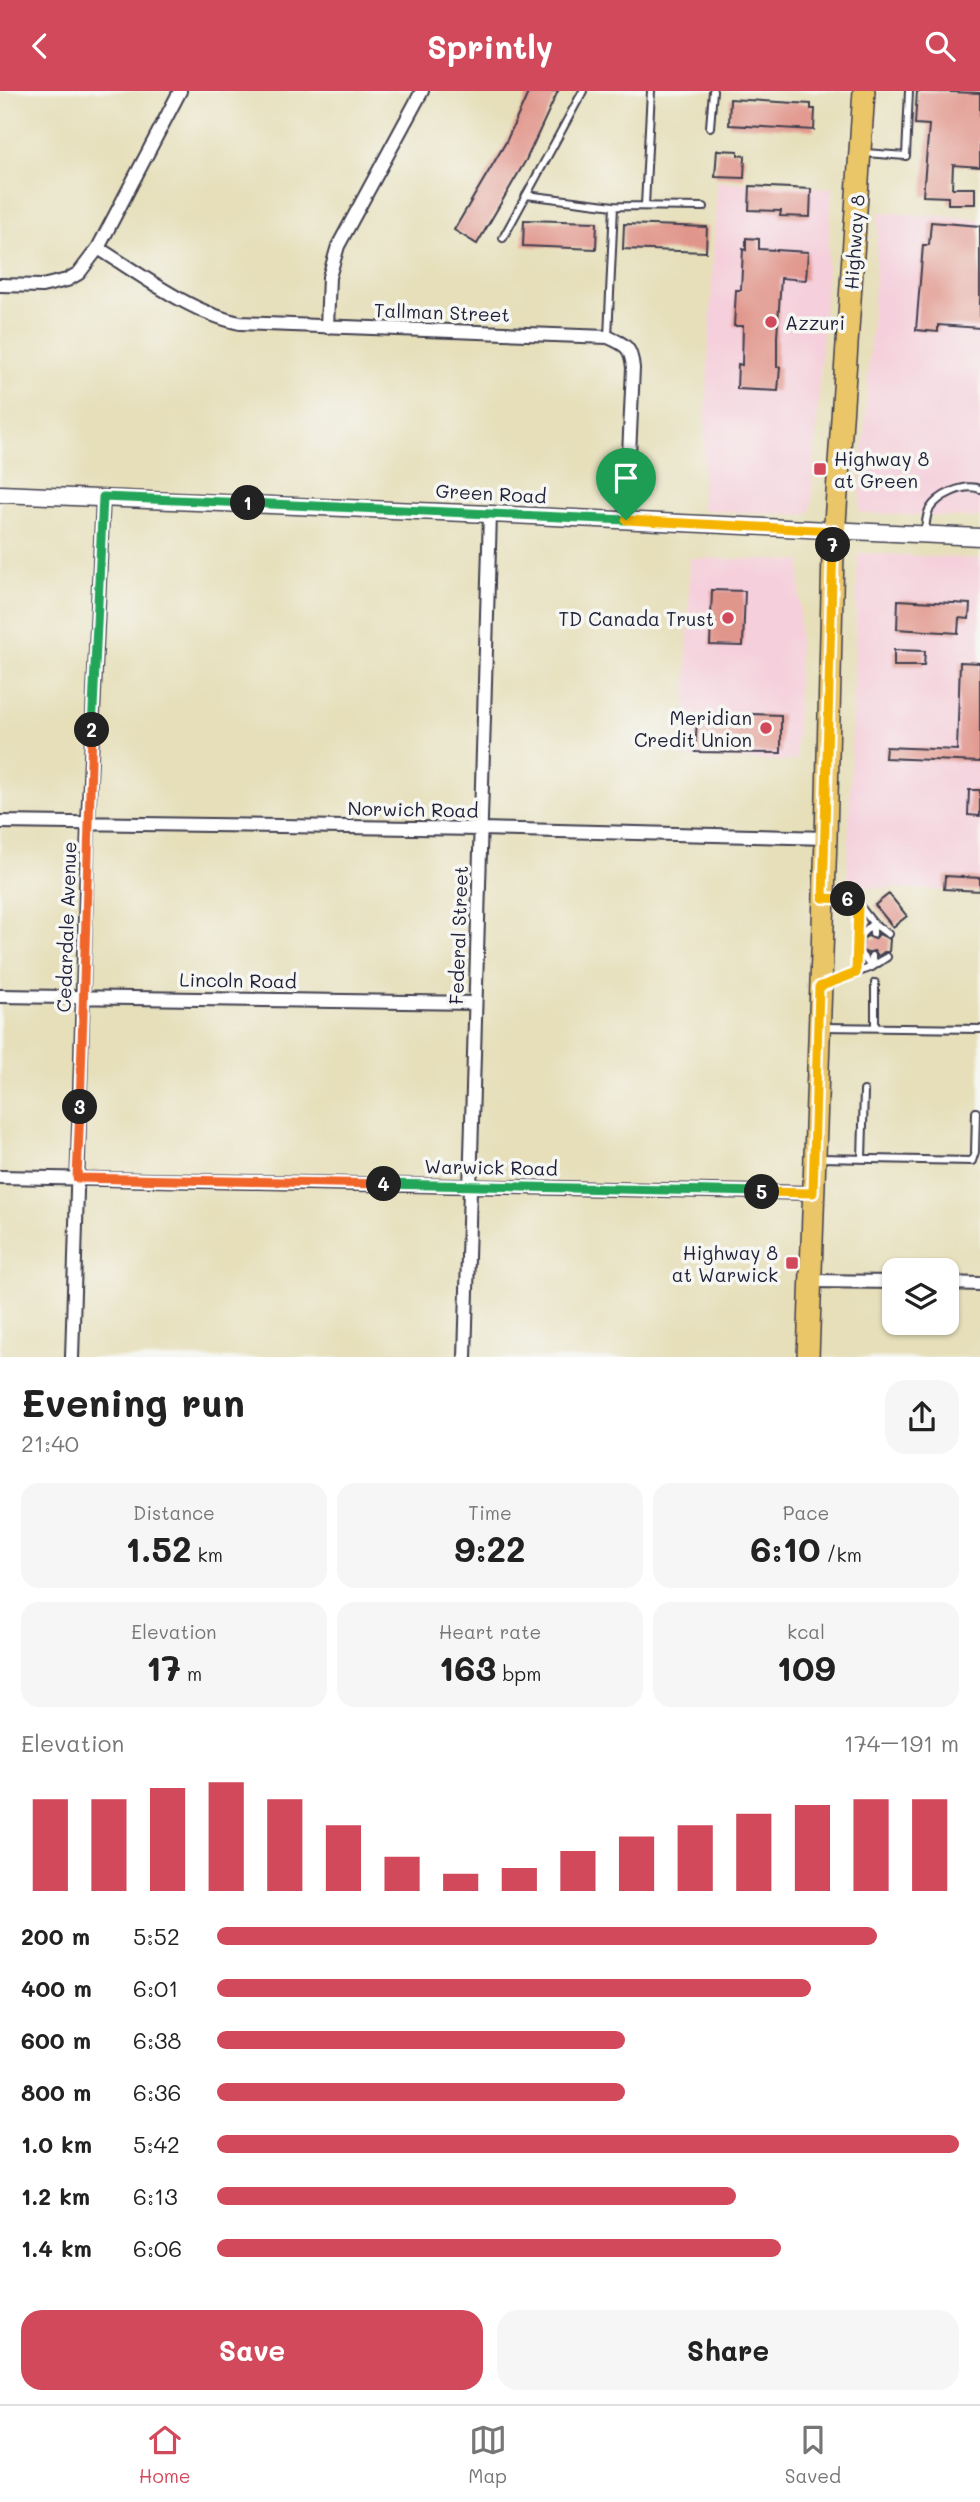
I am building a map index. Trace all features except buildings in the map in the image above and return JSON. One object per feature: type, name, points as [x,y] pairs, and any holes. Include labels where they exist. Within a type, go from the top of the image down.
[{"type":"main road","name":"Highway 8","points":[[808,1357],[834,531],[864,91]]},
{"type":"street","points":[[0,285],[42,286],[68,280],[79,273],[98,248],[180,91]]},
{"type":"street","points":[[327,327],[329,277],[338,246],[422,91]]},
{"type":"street","name":"Tallman Street","points":[[98,248],[214,316],[240,323],[608,337]]},
{"type":"street","points":[[608,337],[625,345],[632,356],[626,520]]},
{"type":"street","name":"Green Road","points":[[0,493],[980,537]]},
{"type":"street","name":"Cedardale Avenue","points":[[72,1357],[88,823],[103,497]]},
{"type":"street","name":"Federal Street","points":[[465,1357],[489,513]]},
{"type":"street","name":"Norwich Road","points":[[0,822],[481,829],[826,838]]},
{"type":"street","name":"Lincoln Road","points":[[0,996],[475,1003]]},
{"type":"street","name":"Warwick Road","points":[[0,1177],[813,1193]]},
{"type":"street","points":[[810,1281],[882,1282]]},
{"type":"street","points":[[959,1283],[980,1284]]},
{"type":"lane","points":[[503,238],[583,91]]},
{"type":"lane","points":[[645,205],[651,91]]},
{"type":"lane","points":[[710,127],[713,91]]},
{"type":"lane","points":[[860,152],[906,156],[909,91]]},
{"type":"lane","points":[[526,195],[614,206],[704,207]]},
{"type":"lane","points":[[608,337],[614,206]]},
{"type":"lane","points":[[923,535],[929,510],[947,493],[972,486],[980,489]]},
{"type":"lane","points":[[823,898],[856,900],[873,923],[888,934]]},
{"type":"lane","points":[[856,973],[858,904]]},
{"type":"lane","points":[[870,934],[873,923]]},
{"type":"lane","points":[[872,967],[870,956],[872,967]]},
{"type":"lane","points":[[819,987],[872,967],[887,957]]},
{"type":"lane","points":[[874,983],[876,1027]]},
{"type":"lane","points":[[818,1027],[980,1029]]},
{"type":"lane","points":[[862,1158],[864,1091]]},
{"type":"lane","points":[[814,1158],[972,1161],[975,1152],[976,1112]]},
{"type":"shaded area","points":[[717,181],[832,188],[811,510],[805,515],[701,510]]},
{"type":"shaded area","points":[[879,212],[980,219],[980,518],[859,513]]},
{"type":"shaded area","points":[[858,553],[980,559],[980,892],[847,886]]},
{"type":"shaded area","points":[[690,558],[801,561],[796,761],[685,758]]},
{"type":"place","name":"Azzuri","points":[[771,322]]},
{"type":"place","name":"Highway 8 at Green","points":[[820,469]]},
{"type":"place","name":"TD Canada Trust","points":[[728,618]]},
{"type":"place","name":"Meridian Credit Union","points":[[766,728]]},
{"type":"place","name":"Highway 8 at Warwick","points":[[792,1263]]},
{"type":"route","points":[[103,497],[626,520],[834,531],[823,898],[856,900],[858,904],[856,973],[819,987],[813,1193],[77,1178],[88,823],[103,497]]}]
